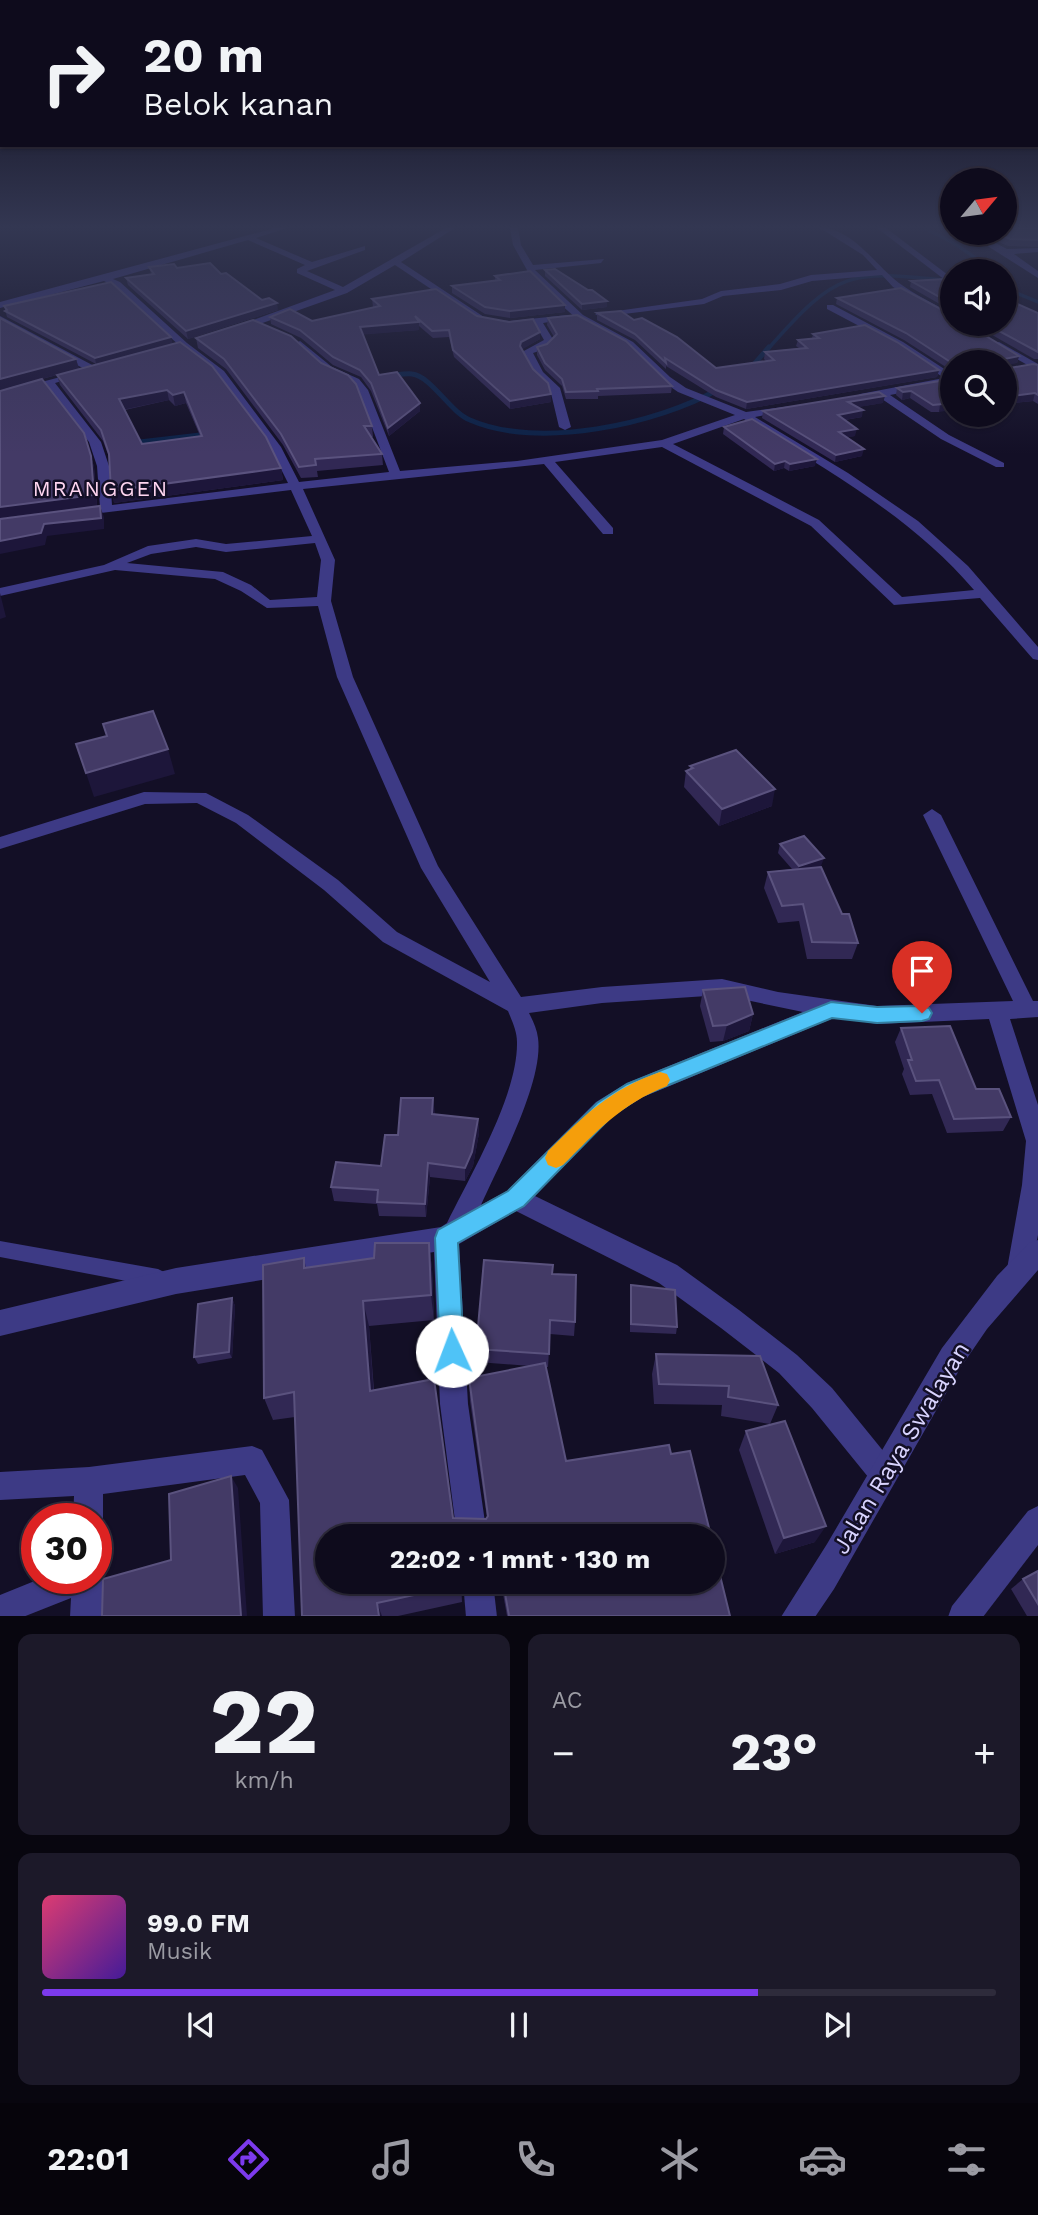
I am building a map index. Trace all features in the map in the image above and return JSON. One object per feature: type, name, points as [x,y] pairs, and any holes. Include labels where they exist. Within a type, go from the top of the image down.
[{"type":"street","points":[[139,303],[179,346],[230,383],[295,485],[328,560],[324,601],[345,677],[430,868],[516,1006],[528,1042],[522,1085],[451,1234],[454,1404],[470,1524]]},
{"type":"street","points":[[231,331],[311,303]]},
{"type":"street","points":[[458,303],[485,321],[538,323],[685,303]]},
{"type":"street","points":[[565,303],[580,317],[630,344],[666,379],[689,395],[745,415],[844,476],[914,524],[963,569],[1038,656]]},
{"type":"street","points":[[830,307],[900,344],[940,371]]},
{"type":"street","points":[[0,319],[92,369]]},
{"type":"street","points":[[538,323],[549,341],[542,347],[527,352],[538,373],[555,388],[565,427]]},
{"type":"street","points":[[255,324],[266,328]]},
{"type":"street","points":[[288,337],[339,374],[355,380],[364,392],[396,475]]},
{"type":"street","points":[[179,346],[195,341]]},
{"type":"street","points":[[992,341],[1036,366]]},
{"type":"street","points":[[0,396],[105,366]]},
{"type":"street","points":[[1017,369],[1036,366]]},
{"type":"street","points":[[840,400],[940,381]]},
{"type":"street","points":[[49,383],[98,447],[106,509]]},
{"type":"street","points":[[881,393],[945,437],[1000,465]]},
{"type":"street","points":[[70,514],[295,485],[497,468],[548,461],[622,447],[664,443],[745,415],[799,406]]},
{"type":"street","points":[[664,443],[815,523],[899,601],[985,593]]},
{"type":"street","points":[[548,461],[608,531]]},
{"type":"street","points":[[0,592],[106,567],[125,557],[156,548],[196,543],[226,548],[319,539]]},
{"type":"street","points":[[106,567],[218,575],[246,588],[267,604],[324,601]]},
{"type":"street","points":[[0,843],[125,802],[158,796],[200,797],[243,819],[331,885],[390,937],[516,1006],[602,995],[723,988],[831,1010],[877,1015],[1033,1009],[932,816]]},
{"type":"street","points":[[0,1323],[176,1281],[451,1234],[516,1199],[590,1123],[635,1090],[831,1010]]},
{"type":"street","points":[[997,1010],[1038,1140],[1029,1261]]},
{"type":"street","points":[[516,1199],[584,1230],[668,1274],[730,1319],[788,1364],[814,1390],[883,1473]]},
{"type":"street","name":"Jalan Raya Swalayan","points":[[796,1616],[837,1556],[959,1346],[1029,1261]]},
{"type":"street","points":[[0,1486],[89,1481],[252,1460],[274,1500],[279,1616]]},
{"type":"street","points":[[88,1503],[89,1481]]},
{"type":"street","points":[[968,1614],[1038,1521]]},
{"type":"street","points":[[0,1610],[42,1594]]},
{"type":"street","points":[[85,1594],[86,1616]]},
{"type":"street","points":[[479,1594],[482,1616]]},
{"type":"lane","points":[[0,1249],[176,1281]]},
{"type":"building","points":[[16,303],[134,303],[171,337],[95,358],[5,311],[7,310],[4,306]]},
{"type":"building","points":[[155,303],[276,303],[186,331]]},
{"type":"building","points":[[377,303],[458,303],[477,316],[509,322],[533,319],[540,332],[521,342],[520,346],[533,369],[548,383],[551,394],[510,401],[453,350],[449,330],[432,331],[415,316],[419,322],[360,327],[379,375],[397,372],[420,403],[388,428],[371,383],[360,370],[333,357],[300,330],[270,317],[290,309],[312,321],[380,306]]},
{"type":"building","points":[[479,303],[565,305],[510,311],[485,307]]},
{"type":"building","points":[[848,303],[930,303],[940,309],[940,336],[986,336],[1009,350],[940,350],[940,355],[906,333]]},
{"type":"building","points":[[1017,304],[1038,313],[1038,352],[1008,336],[1017,336]]},
{"type":"building","points":[[621,311],[634,320],[642,318],[677,337],[716,368],[774,360],[765,352],[807,348],[798,340],[819,338],[813,334],[865,325],[897,342],[939,370],[747,402],[716,390],[665,358],[666,363],[635,334],[597,313]]},
{"type":"building","points":[[577,315],[626,341],[672,386],[566,392],[562,379],[545,363],[537,347],[547,344],[557,334],[548,318]]},
{"type":"building","points":[[0,318],[76,359],[0,379]]},
{"type":"building","points":[[253,320],[291,336],[321,363],[348,375],[356,384],[372,426],[364,426],[382,454],[315,459],[316,465],[299,467],[281,434],[224,359],[196,338]]},
{"type":"building","points":[[180,342],[212,366],[266,437],[281,468],[111,491],[109,454],[101,430],[57,375]],"holes":[[[167,390],[173,395],[184,392],[202,436],[142,444],[119,399]]]},
{"type":"building","points":[[1038,365],[1038,395],[1017,395],[1017,367]]},
{"type":"building","points":[[42,379],[84,433],[91,456],[94,495],[0,507],[0,391]]},
{"type":"building","points":[[940,381],[940,404],[933,405],[911,391],[903,392],[897,388]]},
{"type":"building","points":[[879,392],[885,396],[848,402],[863,410],[838,415],[857,429],[839,432],[864,449],[836,455],[763,411]]},
{"type":"building","points":[[752,419],[817,459],[775,464],[724,427]]},
{"type":"building","points":[[100,506],[101,518],[44,524],[41,533],[0,541],[0,519]]},
{"type":"building","points":[[153,711],[168,749],[86,773],[76,744],[107,736],[103,724]]},
{"type":"building","points":[[736,750],[775,789],[722,809],[686,771],[693,768],[690,766]]},
{"type":"building","points":[[804,836],[824,858],[799,866],[780,844]]},
{"type":"building","points":[[821,867],[842,914],[849,914],[858,943],[812,942],[803,904],[782,906],[768,872]]},
{"type":"building","points":[[745,987],[753,1014],[727,1025],[713,1026],[703,990]]},
{"type":"building","points":[[950,1026],[976,1089],[999,1089],[1011,1117],[954,1119],[939,1080],[916,1081],[901,1028]]},
{"type":"building","points":[[401,1098],[433,1098],[432,1114],[478,1119],[472,1152],[465,1168],[428,1163],[425,1204],[377,1202],[378,1190],[331,1187],[336,1162],[381,1166],[385,1135],[398,1135]]},
{"type":"building","points":[[375,1243],[429,1243],[431,1295],[363,1301],[370,1391],[434,1379],[453,1518],[486,1519],[488,1516],[469,1378],[545,1363],[566,1461],[669,1445],[671,1454],[690,1451],[708,1524],[315,1524],[315,1594],[418,1594],[377,1603],[379,1616],[302,1616],[294,1392],[264,1398],[263,1265],[304,1258],[304,1268],[374,1258]]},
{"type":"building","points":[[484,1260],[553,1265],[552,1274],[576,1275],[575,1322],[550,1320],[549,1354],[476,1349]]},
{"type":"building","points":[[631,1285],[675,1290],[677,1327],[631,1324]]},
{"type":"building","points":[[232,1298],[229,1352],[194,1357],[198,1304]]},
{"type":"building","points":[[656,1354],[760,1356],[778,1405],[728,1397],[729,1386],[659,1384]]},
{"type":"building","points":[[785,1421],[826,1526],[784,1538],[746,1431]]},
{"type":"building","points":[[231,1476],[241,1616],[102,1616],[103,1594],[112,1594],[112,1576],[171,1560],[169,1494]]},
{"type":"building","points":[[1038,1571],[1038,1604],[1023,1579]]},
{"type":"building","points":[[505,1594],[725,1594],[730,1616],[509,1616]]},
{"type":"waterway","points":[[768,349],[812,303]]},
{"type":"waterway","points":[[750,369],[769,347]]},
{"type":"waterway","points":[[391,376],[419,376],[455,410],[470,420],[498,429],[529,433],[562,433],[631,422],[664,413],[719,389]]},
{"type":"waterway","points":[[131,443],[209,434]]},
{"type":"slow traffic","points":[[556,1158],[604,1110],[635,1090],[660,1080]]},
{"type":"district","name":"MRANGGEN","points":[[101,488]]},
{"type":"route","points":[[452,1351],[446,1238],[516,1199],[604,1110],[635,1090],[831,1010],[877,1015],[922,1013]]}]
